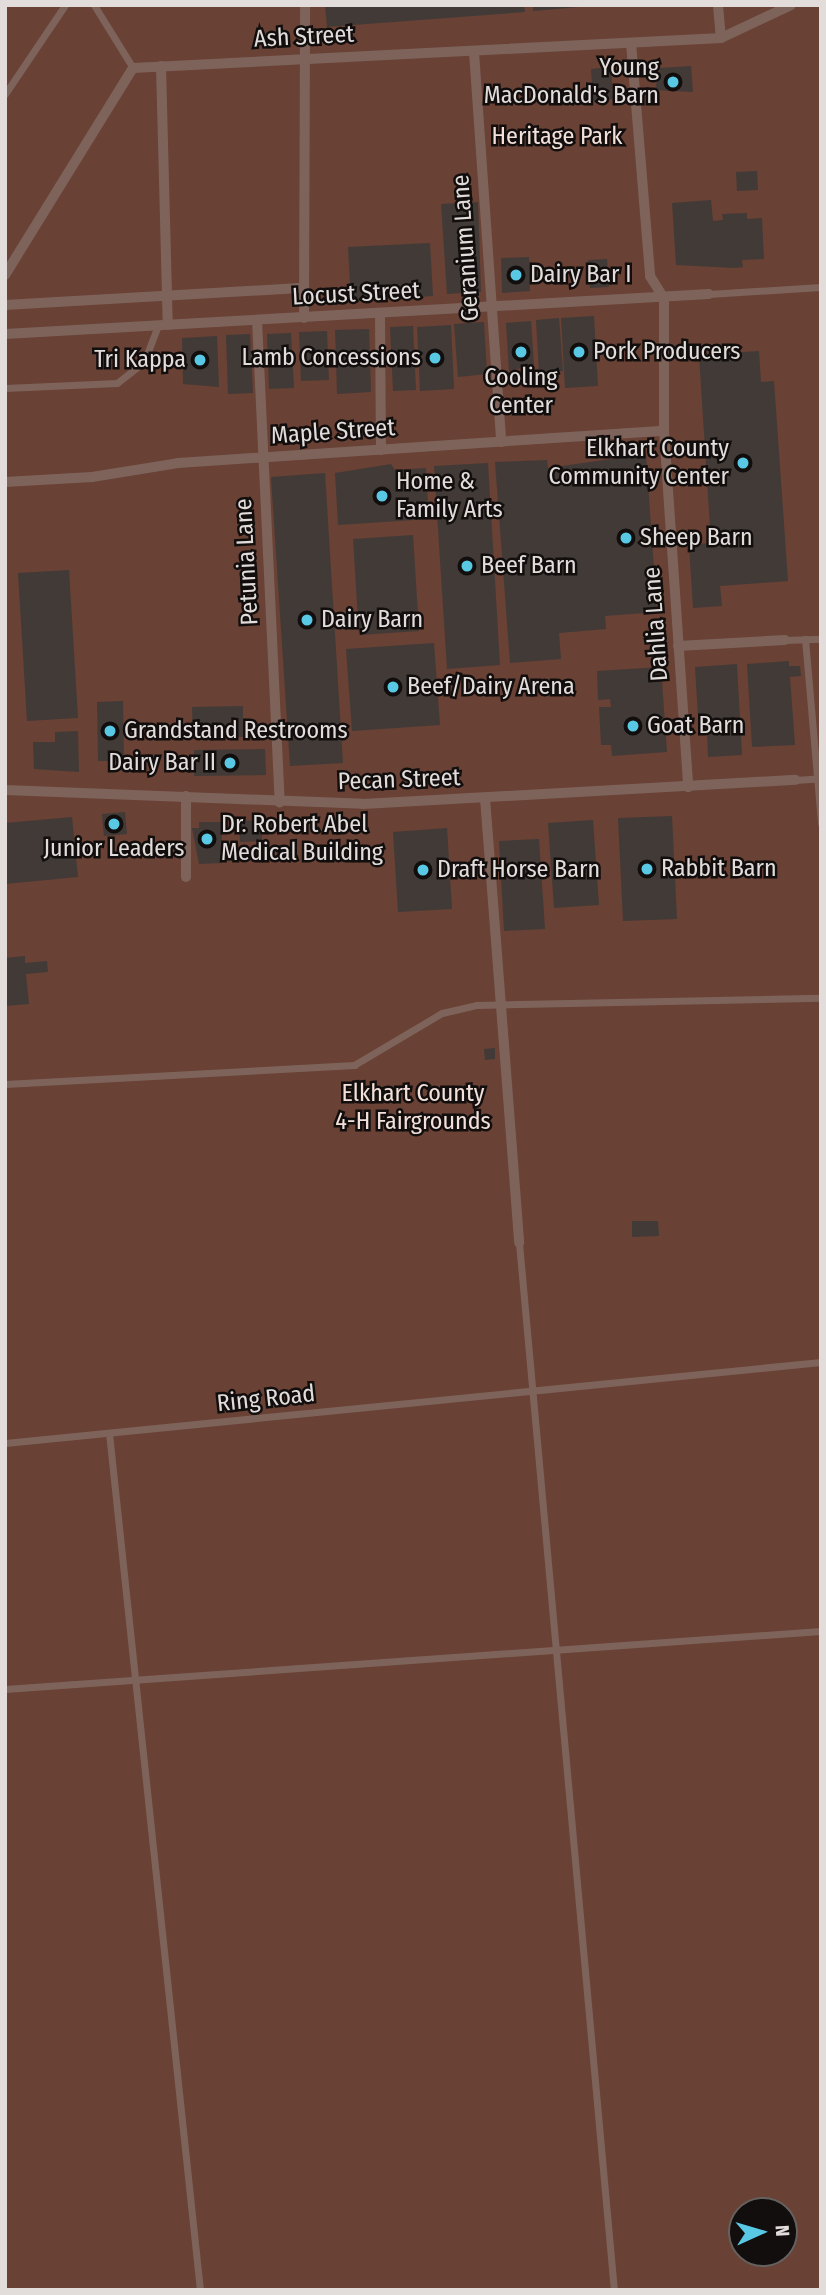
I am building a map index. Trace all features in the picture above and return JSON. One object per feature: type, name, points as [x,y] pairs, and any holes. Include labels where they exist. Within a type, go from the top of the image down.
[{"type":"street","points":[[303,318],[308,57],[305,5]]},
{"type":"street","points":[[718,5],[721,37],[791,5]]},
{"type":"street","name":"Ash Street","points":[[133,68],[721,37]]},
{"type":"street","name":"Dahlia Lane","points":[[631,43],[650,276],[664,298],[664,431],[688,787]]},
{"type":"street","name":"Geranium Lane","points":[[474,52],[501,442]]},
{"type":"street","points":[[160,66],[167,296],[163,325]]},
{"type":"street","points":[[5,275],[133,68]]},
{"type":"street","points":[[5,306],[304,288]]},
{"type":"street","name":"Locust Street","points":[[5,334],[709,294]]},
{"type":"street","points":[[380,313],[381,450]]},
{"type":"street","name":"Petunia Lane","points":[[257,320],[280,802]]},
{"type":"street","name":"Maple Street","points":[[5,482],[263,458],[664,431]]},
{"type":"street","points":[[678,646],[785,640]]},
{"type":"street","name":"Pecan Street","points":[[5,790],[280,802],[485,798],[795,780]]},
{"type":"street","points":[[186,796],[186,877]]},
{"type":"street","points":[[485,798],[519,1243]]},
{"type":"lane","points":[[5,94],[65,5]]},
{"type":"lane","points":[[94,5],[133,68]]},
{"type":"lane","points":[[709,294],[821,287]]},
{"type":"lane","points":[[5,388],[117,383],[144,362],[163,325]]},
{"type":"lane","points":[[806,639],[820,778],[821,823]]},
{"type":"lane","points":[[785,640],[821,639]]},
{"type":"lane","points":[[795,780],[820,778]]},
{"type":"lane","points":[[5,1084],[354,1066],[442,1013],[499,1005],[821,998]]},
{"type":"lane","points":[[519,1243],[614,2290]]},
{"type":"lane","name":"Ring Road","points":[[5,1443],[821,1362]]},
{"type":"lane","points":[[109,1433],[201,2290]]},
{"type":"lane","points":[[5,1689],[556,1652],[821,1631]]},
{"type":"green space","name":"Elkhart County 4-H Fairgrounds","points":[[5,5],[821,5],[821,2290],[5,2290]]},
{"type":"building","points":[[325,5],[524,5],[525,12],[327,27]]},
{"type":"building","points":[[533,5],[579,5],[579,7],[533,11]]},
{"type":"building","name":"Young MacDonald's Barn","points":[[691,66],[693,92],[655,90],[660,68]]},
{"type":"building","points":[[611,67],[613,99],[593,101],[591,69]]},
{"type":"building","points":[[757,171],[758,190],[737,191],[736,172]]},
{"type":"building","points":[[711,200],[713,221],[723,220],[722,214],[747,213],[747,219],[762,218],[764,259],[742,260],[743,267],[735,268],[676,265],[672,203]]},
{"type":"building","points":[[478,202],[481,292],[447,294],[441,204]]},
{"type":"building","points":[[430,243],[433,296],[351,301],[348,247]]},
{"type":"building","name":"Dairy Bar I","points":[[529,257],[530,291],[502,293],[501,258]]},
{"type":"building","points":[[607,259],[609,287],[590,288],[588,260]]},
{"type":"building","name":"Pork Producers","points":[[594,316],[598,386],[565,388],[561,318]]},
{"type":"building","points":[[559,318],[563,371],[539,373],[536,320]]},
{"type":"building","name":"Cooling Center","points":[[531,321],[534,365],[509,371],[506,323]]},
{"type":"building","points":[[484,322],[487,374],[458,377],[454,324]]},
{"type":"building","name":"Lamb Concessions","points":[[451,325],[454,389],[420,391],[417,327]]},
{"type":"building","points":[[413,326],[416,390],[393,391],[390,327]]},
{"type":"building","points":[[369,329],[371,392],[337,394],[335,330]]},
{"type":"building","points":[[327,331],[329,380],[301,381],[299,332]]},
{"type":"building","points":[[291,333],[294,388],[269,389],[267,334]]},
{"type":"building","points":[[250,334],[253,393],[228,394],[226,335]]},
{"type":"building","name":"Tri Kappa","points":[[217,336],[219,387],[183,384],[182,338]]},
{"type":"building","name":"Elkhart County Community Center","points":[[759,351],[761,382],[774,381],[788,581],[720,586],[722,606],[693,608],[689,545],[711,543],[699,355]]},
{"type":"building","points":[[646,454],[657,612],[605,616],[606,629],[559,633],[561,659],[510,663],[495,462],[547,460],[548,468]]},
{"type":"building","name":"Beef Barn","points":[[488,463],[500,665],[447,669],[434,466]]},
{"type":"building","name":"Home & Family Arts","points":[[391,464],[395,470],[426,468],[429,519],[338,525],[335,473]]},
{"type":"building","name":"Dairy Barn","points":[[325,473],[343,763],[290,766],[271,477]]},
{"type":"building","points":[[413,535],[419,631],[359,635],[353,539]]},
{"type":"building","points":[[69,570],[78,718],[27,721],[18,573]]},
{"type":"building","name":"Beef/Dairy Arena","points":[[434,643],[440,725],[352,731],[346,649]]},
{"type":"building","points":[[789,661],[789,666],[800,666],[801,676],[790,677],[795,745],[752,747],[747,664]]},
{"type":"building","points":[[737,664],[742,755],[708,757],[707,732],[699,733],[695,667]]},
{"type":"building","name":"Goat Barn","points":[[661,667],[667,752],[612,756],[611,745],[601,745],[599,707],[611,707],[610,699],[598,700],[597,671]]},
{"type":"building","name":"Grandstand Restrooms","points":[[123,701],[124,761],[98,761],[97,702]]},
{"type":"building","points":[[243,706],[243,737],[193,737],[192,707]]},
{"type":"building","points":[[78,731],[79,772],[34,769],[33,742],[55,742],[55,732]]},
{"type":"building","name":"Dairy Bar II","points":[[265,749],[266,775],[194,776],[194,750]]},
{"type":"building","name":"Junior Leaders","points":[[125,812],[127,834],[104,836],[102,814]]},
{"type":"building","name":"Rabbit Barn","points":[[672,816],[677,919],[623,921],[618,818]]},
{"type":"building","points":[[72,817],[78,877],[5,884],[5,823]]},
{"type":"building","points":[[262,820],[262,841],[240,842],[239,821]]},
{"type":"building","points":[[593,820],[599,905],[554,908],[548,823]]},
{"type":"building","name":"Dr. Robert Abel Medical Building","points":[[199,822],[222,822],[222,863],[199,864],[192,828],[199,828]]},
{"type":"building","name":"Draft Horse Barn","points":[[447,828],[452,909],[398,912],[393,832]]},
{"type":"building","points":[[539,839],[545,929],[504,931],[499,841]]},
{"type":"building","points":[[25,956],[25,963],[47,961],[48,972],[26,974],[29,1004],[5,1006],[5,958]]},
{"type":"building","points":[[495,1048],[495,1059],[485,1060],[484,1049]]},
{"type":"building","points":[[632,1221],[658,1221],[659,1236],[632,1237]]},
{"type":"place","name":"Young MacDonald's Barn","points":[[673,82]]},
{"type":"place","name":"Dairy Bar I","points":[[516,275]]},
{"type":"place","name":"Cooling Center","points":[[521,352]]},
{"type":"place","name":"Pork Producers","points":[[579,352]]},
{"type":"place","name":"Lamb Concessions","points":[[435,358]]},
{"type":"place","name":"Tri Kappa","points":[[200,360]]},
{"type":"place","name":"Elkhart County Community Center","points":[[743,463]]},
{"type":"place","name":"Home & Family Arts","points":[[382,496]]},
{"type":"place","name":"Sheep Barn","points":[[626,538]]},
{"type":"place","name":"Beef Barn","points":[[467,566]]},
{"type":"place","name":"Dairy Barn","points":[[307,620]]},
{"type":"place","name":"Beef/Dairy Arena","points":[[393,687]]},
{"type":"place","name":"Goat Barn","points":[[633,726]]},
{"type":"place","name":"Grandstand Restrooms","points":[[110,731]]},
{"type":"place","name":"Dairy Bar II","points":[[230,763]]},
{"type":"place","name":"Junior Leaders","points":[[114,824]]},
{"type":"place","name":"Dr. Robert Abel Medical Building","points":[[207,839]]},
{"type":"place","name":"Rabbit Barn","points":[[647,869]]},
{"type":"place","name":"Draft Horse Barn","points":[[423,870]]},
{"type":"park label","name":"Heritage Park","points":[[557,137]]}]
